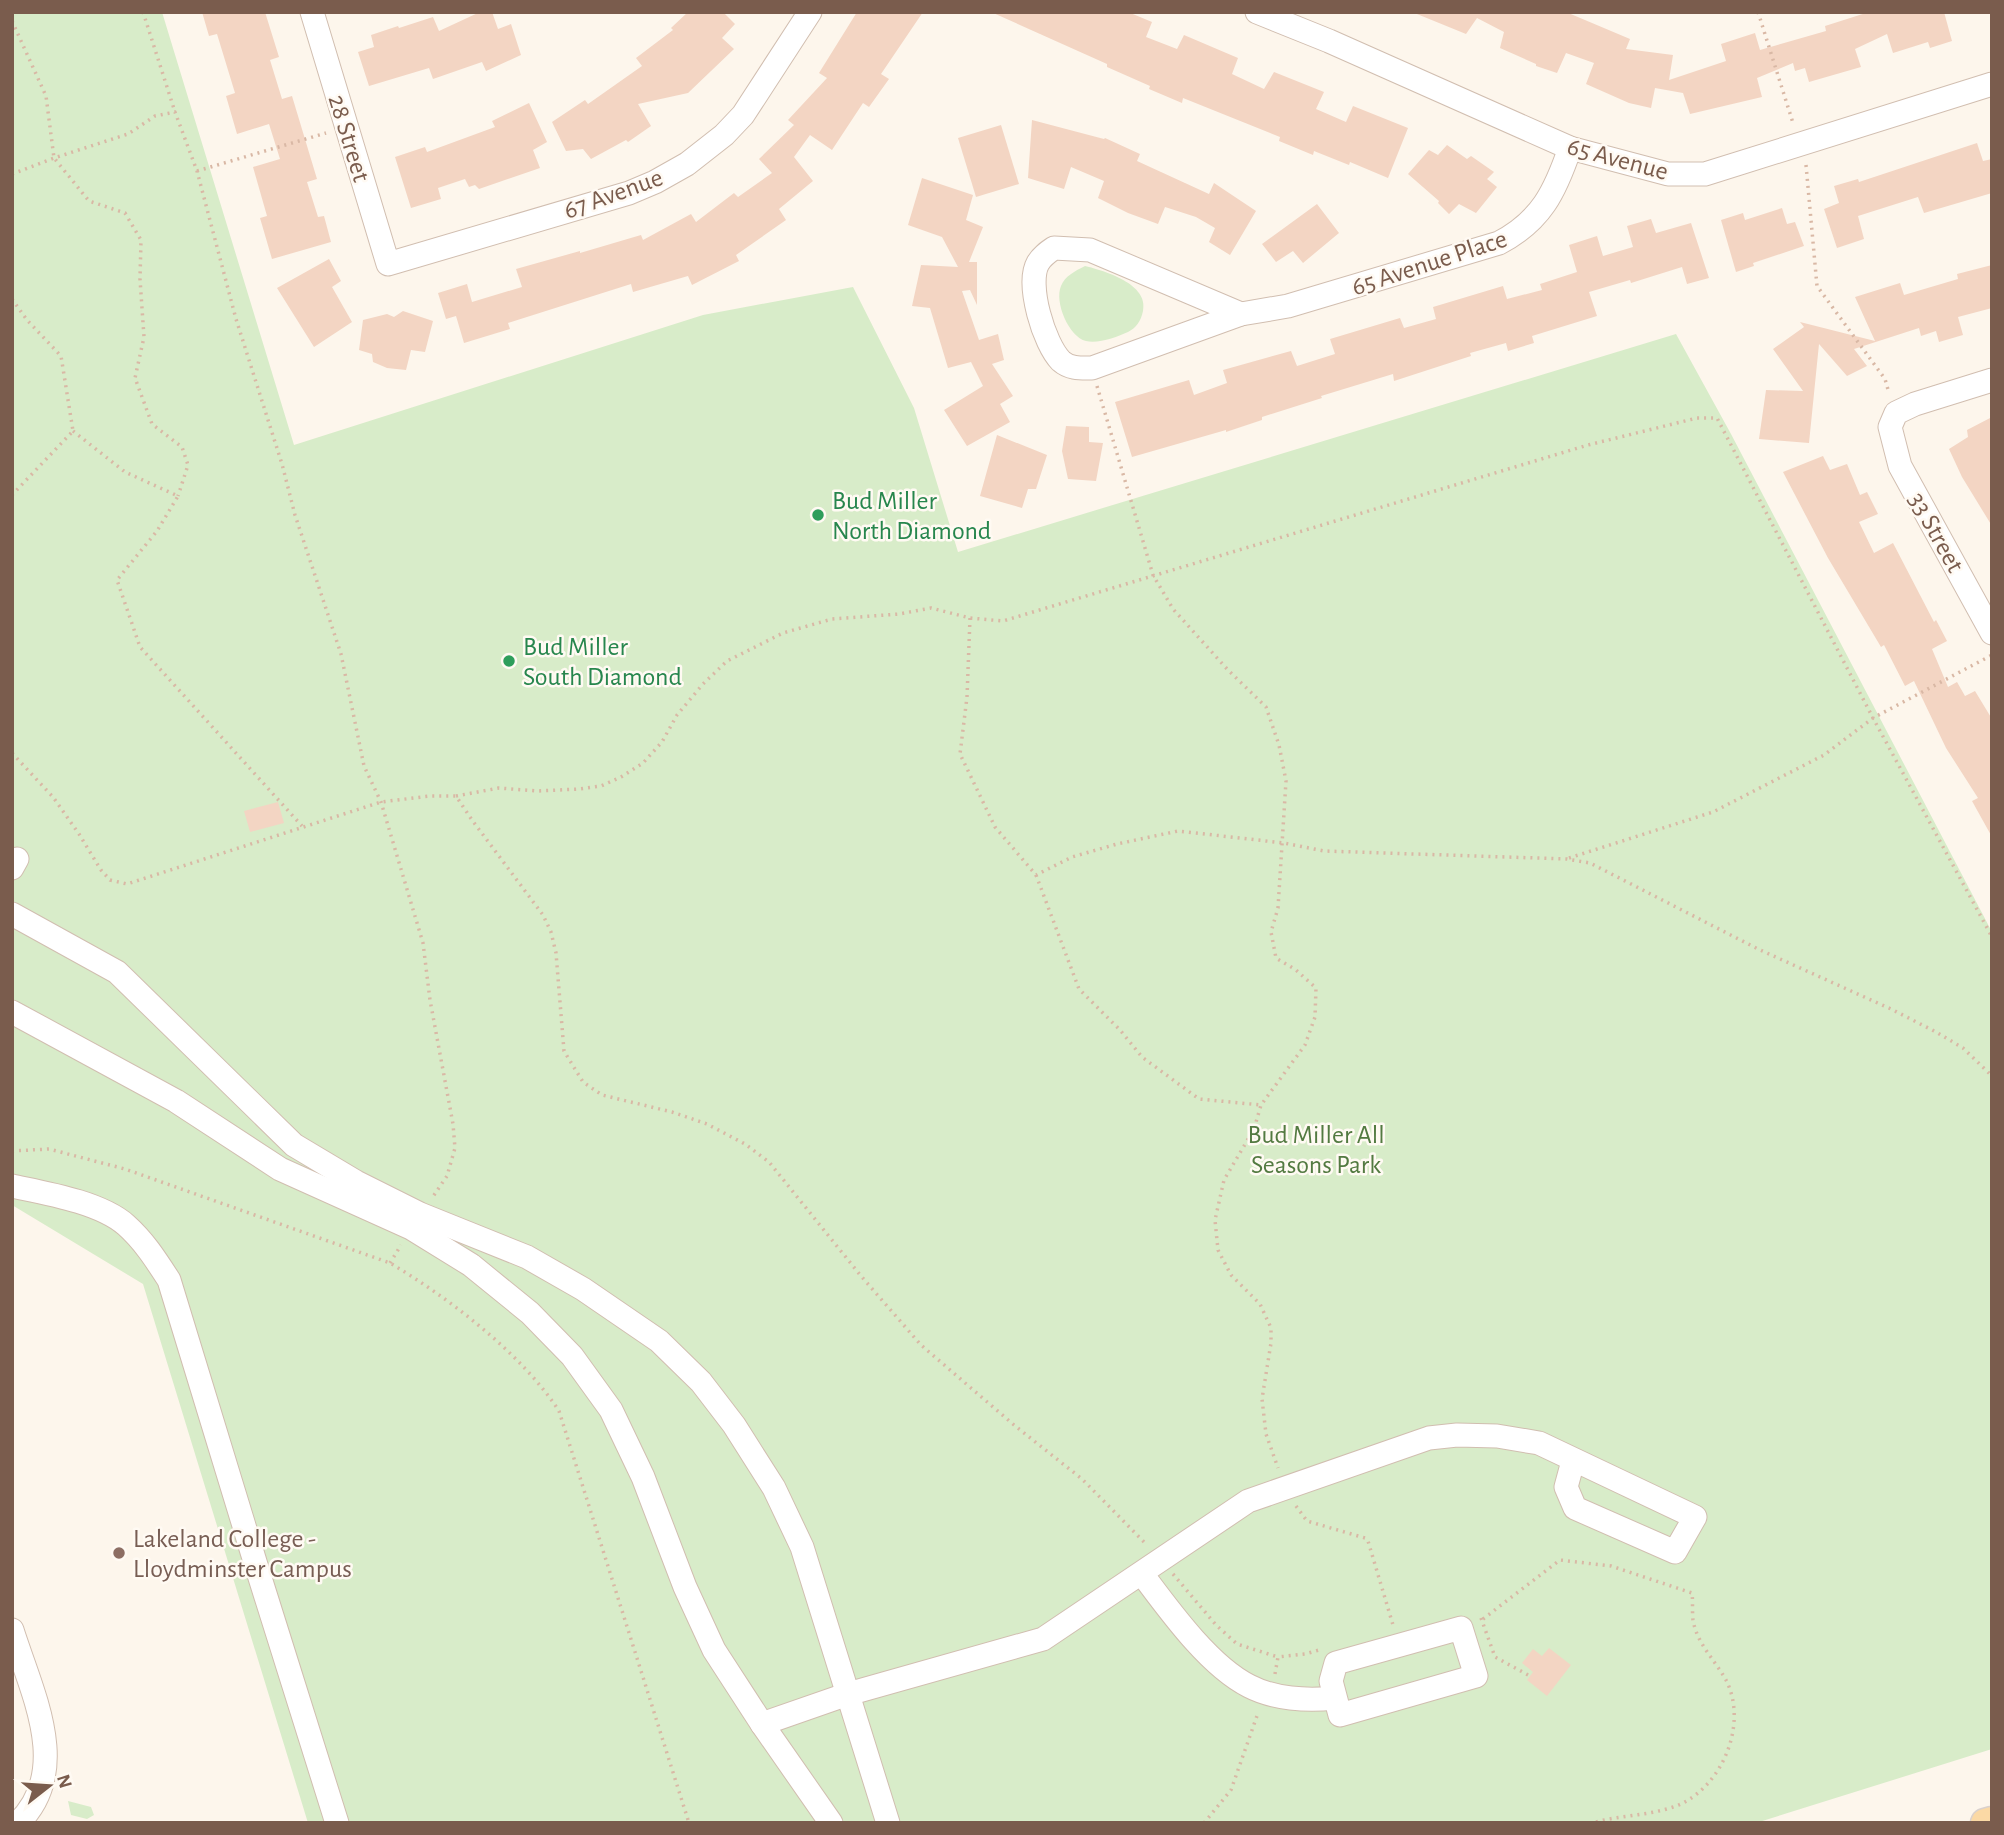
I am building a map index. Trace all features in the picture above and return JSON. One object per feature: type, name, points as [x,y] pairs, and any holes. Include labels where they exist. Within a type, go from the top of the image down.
[{"type":"main road","points":[[1985,1823],[1992,1821]]},
{"type":"street","name":"28 Street","points":[[312,12],[388,264]]},
{"type":"street","name":"67 Avenue","points":[[388,264],[628,193],[687,164],[724,135],[743,115],[810,12]]},
{"type":"street","name":"65 Avenue","points":[[1257,12],[1570,148],[1668,174],[1705,174],[1992,84]]},
{"type":"street","name":"65 Avenue Place","points":[[1241,314],[1090,250],[1054,248],[1044,255],[1035,269],[1035,300],[1050,343],[1062,362],[1076,368],[1092,368],[1241,314],[1288,306],[1499,243],[1518,233],[1535,218],[1554,189],[1570,148]]},
{"type":"street","name":"33 Street","points":[[1992,380],[1915,404],[1896,413],[1890,427],[1900,466],[1992,633]]},
{"type":"street","points":[[12,914],[117,972],[294,1145],[356,1182],[420,1214],[527,1257],[583,1289],[659,1341],[701,1381],[774,1488],[802,1546],[888,1823]]},
{"type":"street","points":[[12,1012],[176,1101],[280,1169],[411,1228],[471,1265],[530,1313],[572,1356],[611,1410],[643,1477],[685,1587],[714,1650],[831,1823]]},
{"type":"street","points":[[12,1186],[61,1196],[123,1222],[149,1248],[169,1280],[337,1823]]},
{"type":"street","points":[[762,1724],[848,1694],[1043,1639],[1248,1501],[1429,1438],[1457,1434],[1539,1443],[1695,1517],[1675,1552],[1575,1508],[1566,1487],[1573,1461]]},
{"type":"street","points":[[1142,1574],[1185,1628],[1227,1673],[1267,1693],[1306,1699],[1334,1698]]},
{"type":"street","points":[[1461,1628],[1476,1676],[1340,1715],[1334,1698],[1331,1681],[1336,1663],[1461,1628]]},
{"type":"street","points":[[12,1630],[43,1727],[47,1754],[36,1801],[18,1823]]},
{"type":"path","points":[[143,12],[197,171],[236,318],[282,464],[295,515],[341,654],[364,766],[381,802],[423,943],[455,1148],[447,1176],[429,1202]]},
{"type":"path","points":[[1758,12],[1793,123]]},
{"type":"path","points":[[12,21],[46,96],[54,158],[89,201],[125,213],[141,240],[144,337],[135,378],[152,424],[182,447],[188,465],[178,496],[157,531],[117,580],[140,647],[302,826]]},
{"type":"path","points":[[12,174],[128,134],[155,116],[175,112]]},
{"type":"path","points":[[197,171],[326,133]]},
{"type":"path","points":[[1804,159],[1808,171],[1817,286],[1885,379]]},
{"type":"path","points":[[12,299],[27,320],[61,356],[73,432],[125,471],[178,496]]},
{"type":"path","points":[[1098,389],[1153,575],[1173,609],[1266,707],[1279,745],[1286,781],[1278,908],[1271,932],[1276,958],[1296,970],[1316,988],[1315,1017],[1305,1045],[1261,1105],[1254,1129],[1224,1180],[1215,1220],[1218,1250],[1231,1275],[1260,1304],[1270,1328],[1271,1343],[1262,1399],[1266,1434],[1278,1466]]},
{"type":"path","points":[[12,753],[53,797],[101,870],[110,880],[127,884],[381,802],[456,796],[499,788],[579,789],[600,786],[643,763],[662,743],[677,715],[727,661],[783,633],[832,619],[899,614],[931,608],[971,618],[1003,621],[1588,445],[1697,418],[1717,418],[1873,718],[1992,937]]},
{"type":"path","points":[[12,495],[73,432]]},
{"type":"path","points":[[971,618],[967,697],[960,754],[995,827],[1036,875],[1079,989],[1120,1030],[1142,1057],[1199,1099],[1261,1105]]},
{"type":"path","points":[[1567,859],[1713,812],[1824,755],[1873,718],[1992,655]]},
{"type":"path","points":[[456,796],[543,915],[551,932],[556,953],[564,1052],[583,1082],[602,1095],[672,1112],[707,1124],[745,1144],[769,1162],[921,1345],[1082,1479],[1148,1546]]},
{"type":"path","points":[[1036,875],[1072,857],[1178,831],[1284,843],[1324,851],[1567,859],[1590,863],[1609,870],[1646,892],[1758,949],[1891,1009],[1963,1048],[1992,1076]]},
{"type":"path","points":[[12,1151],[49,1149],[125,1169],[390,1264],[428,1285],[493,1339],[544,1387],[559,1411],[689,1823]]},
{"type":"path","points":[[390,1264],[404,1239]]},
{"type":"path","points":[[1298,1510],[1307,1521],[1368,1541],[1394,1631]]},
{"type":"path","points":[[1530,1676],[1495,1657],[1483,1619],[1560,1560],[1611,1566],[1692,1593],[1693,1621],[1700,1642],[1727,1682],[1733,1703],[1731,1742],[1722,1763],[1710,1782],[1692,1798],[1675,1806],[1592,1823]]},
{"type":"path","points":[[1171,1572],[1216,1625],[1237,1644],[1278,1657]]},
{"type":"path","points":[[1204,1823],[1231,1790],[1261,1706]]},
{"type":"green space","name":"Bud Miller All Seasons Park","points":[[12,12],[162,12],[294,445],[703,315],[853,287],[914,408],[958,552],[1676,334],[1992,932],[1992,1749],[1756,1823],[308,1823],[143,1284],[12,1205]]},
{"type":"green space","points":[[1085,266],[1124,280],[1139,293],[1143,311],[1131,330],[1096,342],[1086,341],[1074,333],[1064,318],[1059,293],[1063,282]]},
{"type":"green space","points":[[68,1801],[91,1807],[94,1815],[87,1819],[71,1815]]},
{"type":"building","points":[[202,12],[265,12],[279,57],[270,60],[282,99],[292,96],[317,179],[307,182],[318,217],[324,216],[331,242],[272,259],[260,218],[267,216],[253,167],[280,159],[269,124],[237,134],[226,96],[235,93],[217,34],[209,36]]},
{"type":"building","points":[[480,12],[492,12],[498,29],[511,24],[521,55],[486,71],[482,62],[433,79],[429,68],[369,86],[358,52],[374,47],[371,35],[433,17],[439,31]]},
{"type":"building","points":[[688,12],[723,12],[735,24],[722,38],[734,49],[688,93],[638,104],[651,126],[628,142],[626,140],[591,159],[583,149],[566,151],[552,122],[585,100],[588,104],[642,66],[636,58],[673,30],[671,28]]},
{"type":"building","points":[[857,12],[923,12],[881,74],[889,79],[869,107],[863,103],[832,150],[810,135],[794,157],[813,181],[779,209],[786,220],[736,255],[739,261],[692,285],[688,276],[633,292],[631,284],[508,323],[510,329],[464,343],[456,316],[446,319],[438,293],[467,284],[472,302],[522,287],[516,269],[641,235],[643,240],[691,214],[696,222],[734,193],[738,197],[772,173],[759,159],[794,125],[788,120],[827,78],[819,73]]},
{"type":"building","points":[[991,12],[1128,12],[1152,22],[1146,37],[1177,49],[1184,35],[1238,58],[1232,74],[1264,89],[1274,72],[1324,92],[1316,109],[1346,122],[1353,106],[1408,128],[1388,178],[1350,162],[1349,165],[1314,151],[1313,155],[1279,141],[1280,137],[1183,98],[1182,103],[1149,89],[1150,86],[1107,67],[1107,64]]},
{"type":"building","points":[[1412,12],[1566,12],[1630,39],[1626,49],[1673,55],[1669,80],[1726,61],[1721,44],[1755,33],[1760,50],[1826,31],[1825,26],[1869,12],[1944,12],[1952,41],[1930,48],[1928,42],[1893,53],[1887,34],[1855,49],[1861,67],[1809,82],[1805,68],[1795,71],[1793,63],[1757,78],[1762,97],[1690,114],[1683,93],[1655,88],[1651,108],[1629,103],[1586,84],[1594,63],[1566,53],[1557,73],[1500,48],[1504,32],[1477,18],[1466,34]]},
{"type":"building","points":[[529,103],[547,142],[533,150],[540,168],[479,189],[475,185],[469,187],[465,179],[438,188],[441,199],[411,208],[395,157],[425,147],[427,152],[495,127],[492,121]]},
{"type":"building","points":[[1032,120],[1105,138],[1140,154],[1137,161],[1209,194],[1214,183],[1256,211],[1230,255],[1209,242],[1215,228],[1196,217],[1165,207],[1158,224],[1128,213],[1098,198],[1104,181],[1071,167],[1064,189],[1028,178]]},
{"type":"building","points":[[1001,125],[1019,184],[976,197],[958,138]]},
{"type":"building","points":[[1977,143],[1983,161],[1992,159],[1992,193],[1924,213],[1918,197],[1858,216],[1864,239],[1837,248],[1824,209],[1839,203],[1834,186],[1858,179],[1859,182]]},
{"type":"building","points":[[1447,145],[1467,159],[1471,156],[1494,172],[1487,179],[1497,187],[1476,213],[1459,204],[1449,214],[1439,201],[1408,174],[1429,150],[1438,155]]},
{"type":"building","points":[[922,178],[973,195],[966,220],[983,227],[969,262],[977,262],[977,305],[970,290],[962,291],[979,340],[998,334],[1004,360],[992,364],[1013,396],[1000,404],[1010,422],[967,446],[944,410],[983,386],[971,362],[948,368],[930,308],[912,306],[921,265],[958,267],[942,237],[908,225]]},
{"type":"building","points":[[1317,204],[1339,233],[1303,263],[1293,251],[1276,262],[1262,244]]},
{"type":"building","points":[[1782,208],[1787,224],[1795,222],[1804,246],[1753,263],[1754,266],[1736,272],[1721,220],[1743,213],[1745,220]]},
{"type":"building","points":[[1651,219],[1656,233],[1691,223],[1709,278],[1687,284],[1682,267],[1631,283],[1630,280],[1589,292],[1597,316],[1532,336],[1534,343],[1508,351],[1506,343],[1394,381],[1393,374],[1321,396],[1322,398],[1262,417],[1262,420],[1226,432],[1132,457],[1115,402],[1189,380],[1194,395],[1227,383],[1223,370],[1291,351],[1297,366],[1335,354],[1330,339],[1400,318],[1404,328],[1436,319],[1433,307],[1503,286],[1507,299],[1542,290],[1540,284],[1577,272],[1569,245],[1597,236],[1603,256],[1633,247],[1627,226]]},
{"type":"building","points":[[329,259],[341,281],[332,287],[352,322],[314,347],[277,288]]},
{"type":"building","points":[[1992,265],[1992,308],[1958,317],[1963,335],[1939,342],[1936,331],[1921,336],[1919,328],[1854,349],[1867,366],[1847,376],[1819,344],[1809,443],[1759,439],[1766,390],[1803,391],[1773,349],[1804,327],[1800,322],[1875,341],[1855,297],[1900,283],[1904,295],[1958,279],[1957,274]]},
{"type":"building","points":[[403,311],[433,321],[425,352],[411,350],[406,370],[387,368],[373,362],[372,354],[359,350],[363,320],[387,314],[394,317]]},
{"type":"building","points":[[1992,417],[1992,526],[1962,477],[1949,449],[1968,437],[1967,430]]},
{"type":"building","points":[[1066,426],[1089,427],[1089,442],[1103,443],[1096,481],[1068,479],[1062,451]]},
{"type":"building","points":[[997,435],[1047,455],[1036,489],[1028,489],[1022,508],[980,496]]},
{"type":"building","points":[[1823,456],[1830,470],[1847,464],[1860,495],[1867,492],[1878,514],[1859,522],[1874,553],[1893,543],[1934,622],[1936,620],[1947,641],[1932,649],[1948,687],[1957,682],[1965,696],[1975,691],[1992,719],[1992,837],[1972,801],[1978,798],[1946,748],[1914,681],[1905,686],[1884,645],[1881,647],[1828,558],[1783,472]]},
{"type":"building","points":[[278,802],[284,823],[250,832],[244,811]]},
{"type":"building","points":[[1549,1648],[1571,1665],[1547,1696],[1527,1680],[1533,1672],[1522,1663],[1533,1649],[1542,1656]]},
{"type":"place","name":"Bud Miller North Diamond","points":[[818,515]]},
{"type":"place","name":"Bud Miller South Diamond","points":[[509,661]]},
{"type":"place","name":"Lakeland College - Lloydminster Campus","points":[[119,1553]]}]
